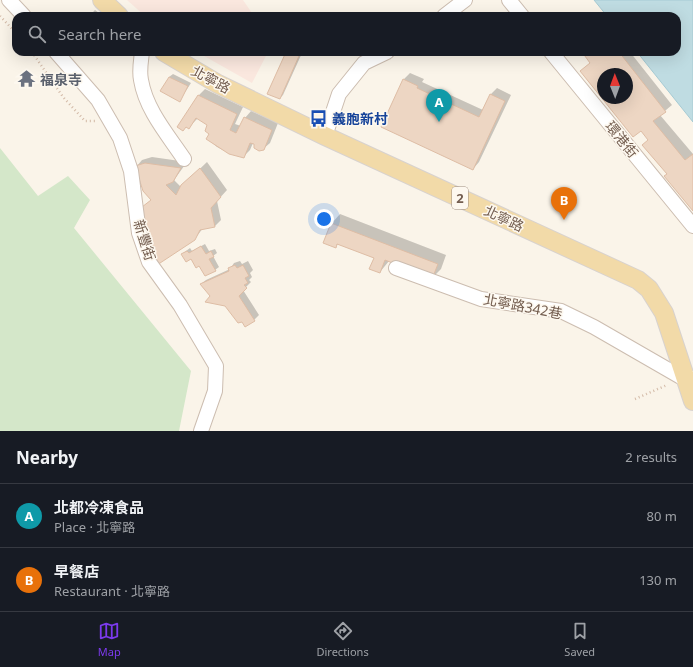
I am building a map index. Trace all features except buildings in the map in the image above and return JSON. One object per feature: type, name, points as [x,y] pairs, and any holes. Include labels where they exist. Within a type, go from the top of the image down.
[{"type":"main road","points":[[102,0],[115,12]]},
{"type":"main road","name":"北寧路","points":[[171,56],[218,84],[326,136],[638,280],[649,289],[657,300],[690,379],[693,401]]},
{"type":"street","points":[[9,0],[20,12]]},
{"type":"street","points":[[449,12],[465,0]]},
{"type":"street","points":[[509,0],[519,12]]},
{"type":"street","name":"新豐街","points":[[60,56],[98,100],[120,138],[131,171],[139,233],[149,262],[180,305],[216,366],[214,392],[201,431]]},
{"type":"street","points":[[142,56],[141,79],[144,93],[155,117],[184,160]]},
{"type":"street","points":[[326,136],[339,94],[364,63],[378,56]]},
{"type":"street","name":"環港街","points":[[554,56],[693,226]]},
{"type":"street","name":"北寧路342巷","points":[[396,268],[481,299],[560,311],[594,327],[690,379]]},
{"type":"path","points":[[0,16],[12,29]]},
{"type":"path","points":[[35,56],[63,97],[85,121],[110,121]]},
{"type":"path","points":[[635,399],[674,382],[690,379]]},
{"type":"shaded area","points":[[127,0],[243,0],[251,12],[140,12]]},
{"type":"shaded area","points":[[204,56],[266,56],[252,83]]},
{"type":"green space","points":[[0,148],[38,196],[68,176],[90,200],[74,228],[191,371],[179,431],[0,431]]},
{"type":"water","points":[[594,0],[693,0],[693,122],[640,56],[681,56],[681,12],[604,12]]},
{"type":"place","name":"福泉寺","points":[[27,79]]},
{"type":"place","name":"義胞新村","points":[[319,118]]},
{"type":"place","name":"北都冷凍食品","points":[[439,122]]},
{"type":"place","name":"早餐店","points":[[564,220]]}]
